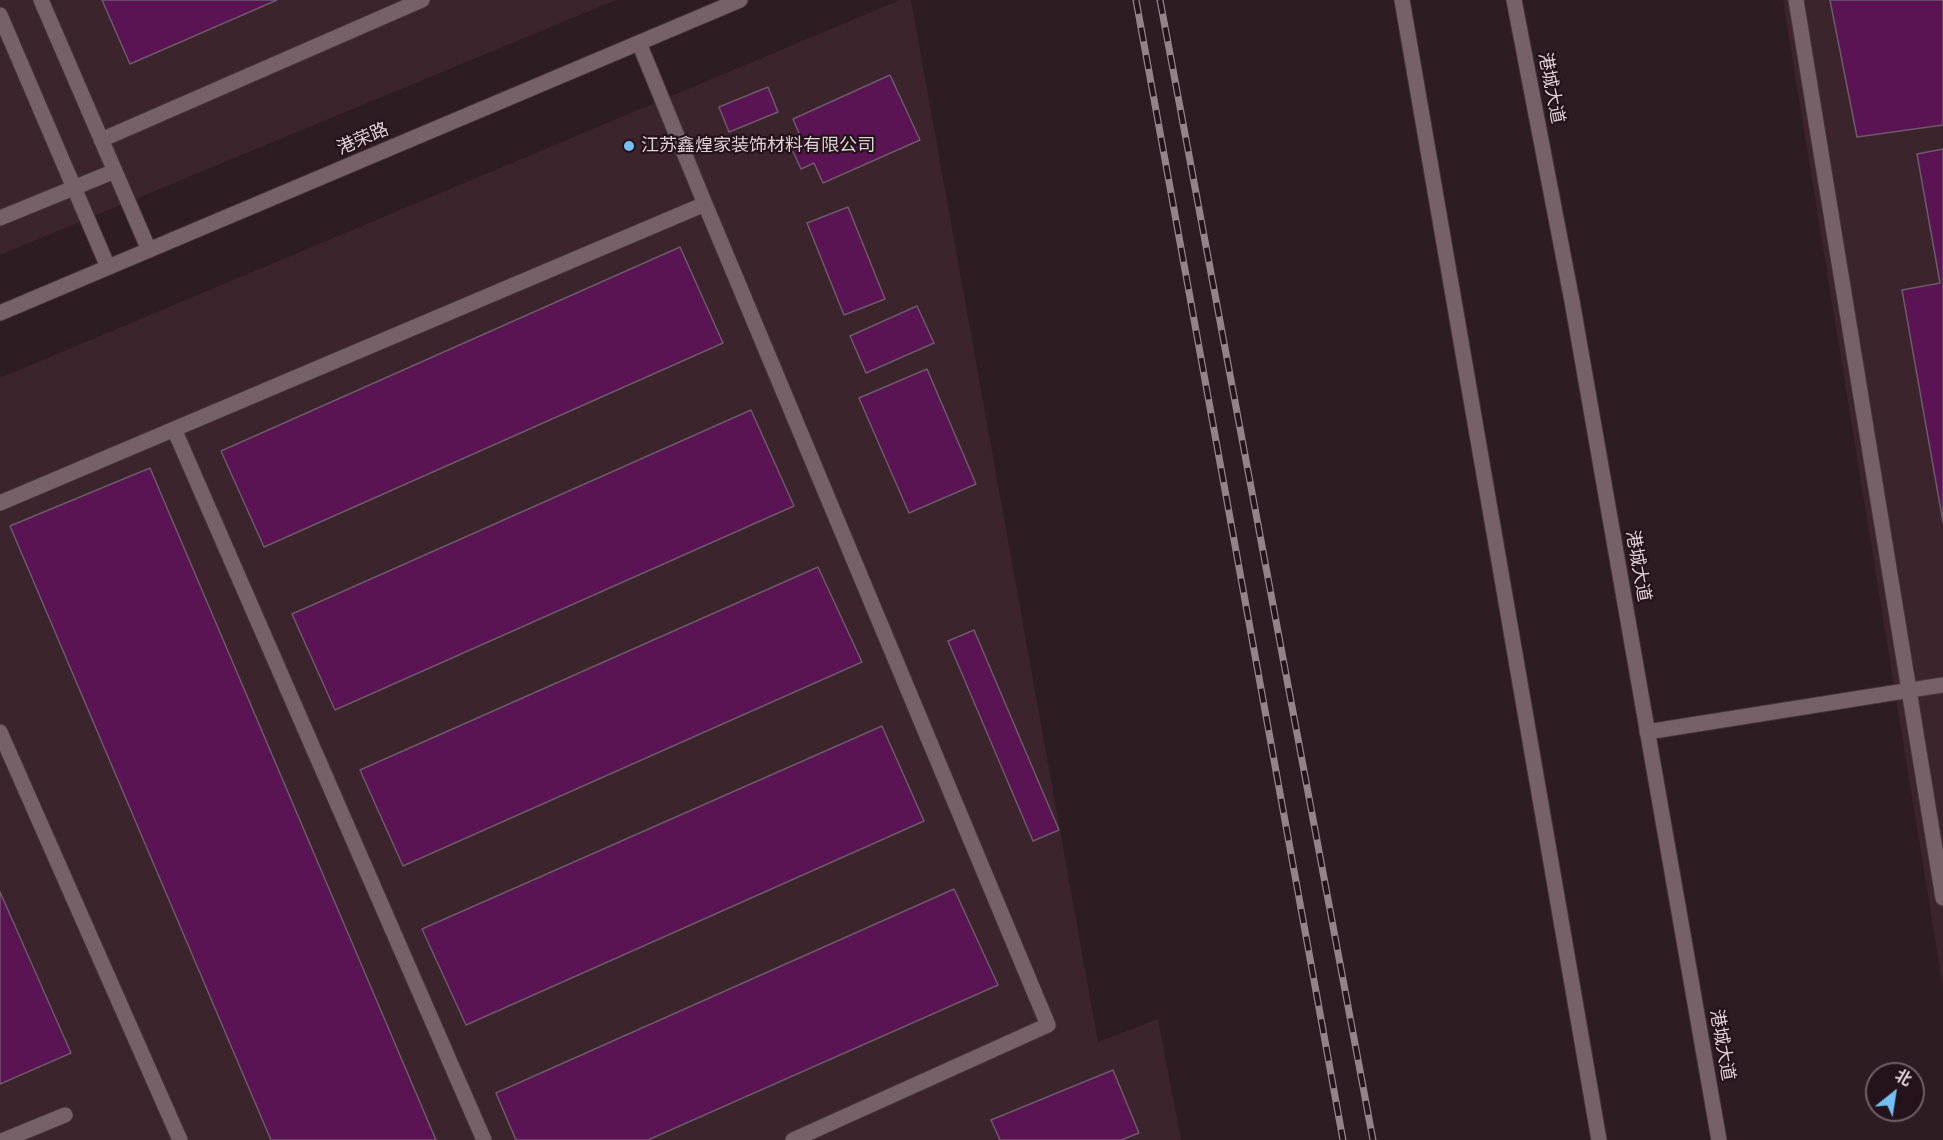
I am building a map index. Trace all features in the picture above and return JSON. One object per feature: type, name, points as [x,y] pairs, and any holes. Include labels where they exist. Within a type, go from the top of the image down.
[{"type":"main road","points":[[40,0],[149,250]]},
{"type":"main road","points":[[101,140],[422,0]]},
{"type":"main road","name":"港荣路","points":[[0,313],[740,0]]},
{"type":"main road","points":[[1402,0],[1599,1140]]},
{"type":"main road","name":"港城大道","points":[[1515,0],[1574,312],[1719,1140]]},
{"type":"main road","points":[[1796,0],[1943,898]]},
{"type":"main road","points":[[0,15],[108,267]]},
{"type":"main road","points":[[639,43],[1048,1025],[793,1140]]},
{"type":"main road","points":[[0,218],[115,171]]},
{"type":"main road","points":[[0,503],[705,204]]},
{"type":"main road","points":[[174,429],[484,1140]]},
{"type":"main road","points":[[1647,732],[1943,685]]},
{"type":"main road","points":[[0,732],[180,1140]]},
{"type":"main road","points":[[4,1140],[65,1115]]},
{"type":"shaded area","points":[[0,0],[616,0],[0,255]]},
{"type":"shaded area","points":[[900,0],[911,0],[1098,1042],[1158,1019],[1181,1140],[0,1140],[0,378]]},
{"type":"shaded area","points":[[1783,0],[1943,0],[1943,988]]},
{"type":"building","points":[[102,0],[277,0],[130,64]]},
{"type":"building","points":[[1830,0],[1943,0],[1943,125],[1857,137]]},
{"type":"building","points":[[890,75],[920,140],[823,183],[814,163],[801,169],[789,143],[801,138],[793,119]]},
{"type":"building","points":[[768,87],[778,112],[729,132],[719,107]]},
{"type":"building","points":[[1943,149],[1943,522],[1902,290],[1940,283],[1917,154]]},
{"type":"building","points":[[848,207],[885,299],[844,315],[807,223]]},
{"type":"building","points":[[680,247],[723,343],[264,547],[221,451]]},
{"type":"building","points":[[917,306],[934,343],[866,373],[850,336]]},
{"type":"building","points":[[927,369],[976,484],[909,513],[859,398]]},
{"type":"building","points":[[751,410],[794,506],[335,710],[292,614]]},
{"type":"building","points":[[150,468],[436,1140],[271,1140],[10,526]]},
{"type":"building","points":[[818,567],[862,662],[403,866],[360,770]]},
{"type":"building","points":[[974,630],[1059,830],[1033,841],[948,641]]},
{"type":"building","points":[[882,726],[924,821],[466,1025],[422,929]]},
{"type":"building","points":[[954,889],[998,985],[648,1140],[516,1140],[496,1093]]},
{"type":"building","points":[[0,892],[71,1053],[0,1084]]},
{"type":"building","points":[[1113,1070],[1139,1133],[1121,1140],[1000,1140],[991,1120]]},
{"type":"railway","points":[[1136,0],[1343,1140]]},
{"type":"railway","points":[[1160,0],[1373,1140]]},
{"type":"place","name":"江苏鑫煌家装饰材料有限公司","points":[[629,146]]}]
